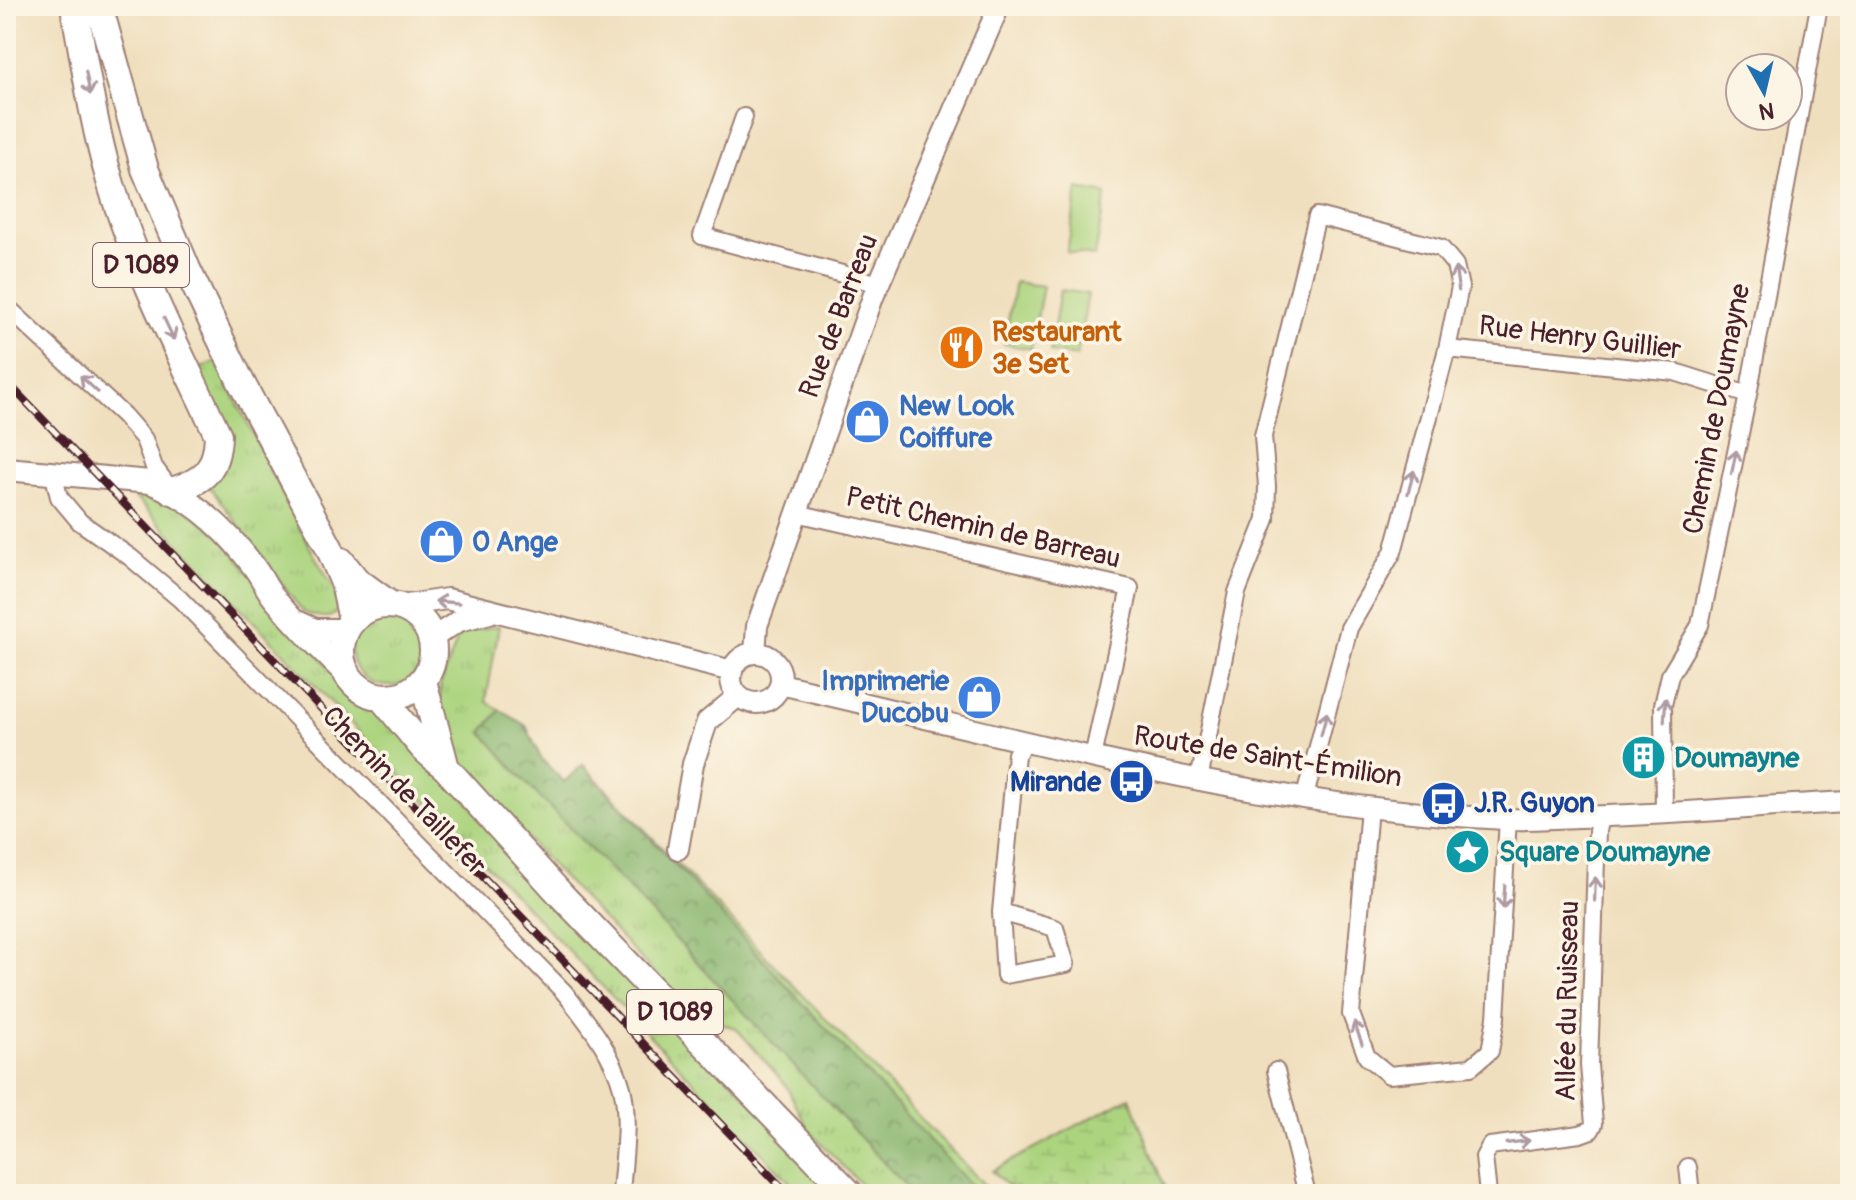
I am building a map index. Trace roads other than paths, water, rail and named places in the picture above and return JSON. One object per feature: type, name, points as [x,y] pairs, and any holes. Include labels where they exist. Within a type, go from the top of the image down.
[{"type":"main road","name":"D 1089","points":[[74,6],[109,180],[158,306],[218,435],[217,456],[201,479],[172,491]]},
{"type":"main road","name":"D 1089","points":[[99,6],[145,169],[187,269],[241,382],[329,547],[344,583],[348,625]]},
{"type":"main road","points":[[6,469],[54,476],[150,482],[193,504],[222,530],[254,566],[273,597],[308,638],[355,685],[367,693],[397,697],[423,681],[431,668],[434,653],[426,624],[415,613],[395,605],[375,606],[362,611],[348,625],[341,644],[341,660],[346,674]]},
{"type":"main road","name":"D 1089","points":[[329,547],[356,580],[395,605]]},
{"type":"main road","points":[[297,622],[315,630],[348,625]]},
{"type":"main road","name":"D 1089","points":[[423,681],[446,768]]},
{"type":"main road","name":"D 1089","points":[[381,697],[424,749],[446,768],[563,897],[850,1194]]},
{"type":"street","name":"Rue de Barreau","points":[[755,653],[757,626],[879,284],[999,6]]},
{"type":"street","name":"Chemin de Doumayne","points":[[1664,815],[1663,705],[1670,675],[1700,625],[1748,395],[1819,6]]},
{"type":"street","points":[[744,117],[702,236],[879,284]]},
{"type":"street","points":[[1199,780],[1237,592],[1266,519],[1263,436],[1317,216],[1441,248],[1455,265],[1460,287],[1447,349]]},
{"type":"street","points":[[6,306],[124,416],[144,439],[154,467],[172,491]]},
{"type":"street","name":"Rue Henry Guillier","points":[[1304,800],[1349,628],[1393,552],[1447,349],[1675,372],[1748,395]]},
{"type":"street","name":"Chemin de Taillefer","points":[[54,476],[59,497],[80,522],[130,557],[180,599],[564,992],[599,1037],[622,1088],[625,1133],[621,1194]]},
{"type":"street","name":"Petit Chemin de Barreau","points":[[796,513],[1130,588],[1093,757]]},
{"type":"street","points":[[395,605],[447,599],[732,671]]},
{"type":"street","points":[[432,638],[459,621],[493,612]]},
{"type":"street","points":[[755,653],[775,662],[781,676],[777,691],[766,700],[752,702],[738,696],[732,684],[732,671],[741,659],[755,653]]},
{"type":"street","name":"Route de Saint-Émilion","points":[[780,684],[1199,780],[1304,800],[1369,808],[1508,819],[1664,815],[1850,802]]},
{"type":"street","points":[[678,849],[693,764],[707,722],[738,696]]},
{"type":"street","points":[[1001,912],[1055,928],[1066,964],[1005,975],[1001,912],[1016,754],[1027,742]]},
{"type":"street","points":[[1369,808],[1351,1014],[1367,1057],[1389,1075],[1471,1067],[1490,1051],[1496,1018],[1508,819]]},
{"type":"street","name":"Allée du Ruisseau","points":[[1488,1194],[1484,1157],[1490,1146],[1580,1134],[1591,1130],[1594,1124],[1589,1065],[1600,817]]},
{"type":"street","points":[[1276,1071],[1307,1194]]},
{"type":"street","points":[[1688,1167],[1691,1194]]},
{"type":"railway","points":[[6,381],[788,1194]]},
{"type":"place","name":"Restaurant 3e Set","points":[[961,348]]},
{"type":"place","name":"New Look Coiffure","points":[[868,422]]},
{"type":"place","name":"O Ange","points":[[441,542]]},
{"type":"place","name":"Imprimerie Ducobu","points":[[980,697]]},
{"type":"place","name":"Doumayne","points":[[1643,758]]},
{"type":"place","name":"Mirande","points":[[1132,782]]},
{"type":"place","name":"J.R. Guyon","points":[[1443,803]]},
{"type":"place","name":"Square Doumayne","points":[[1468,852]]}]
